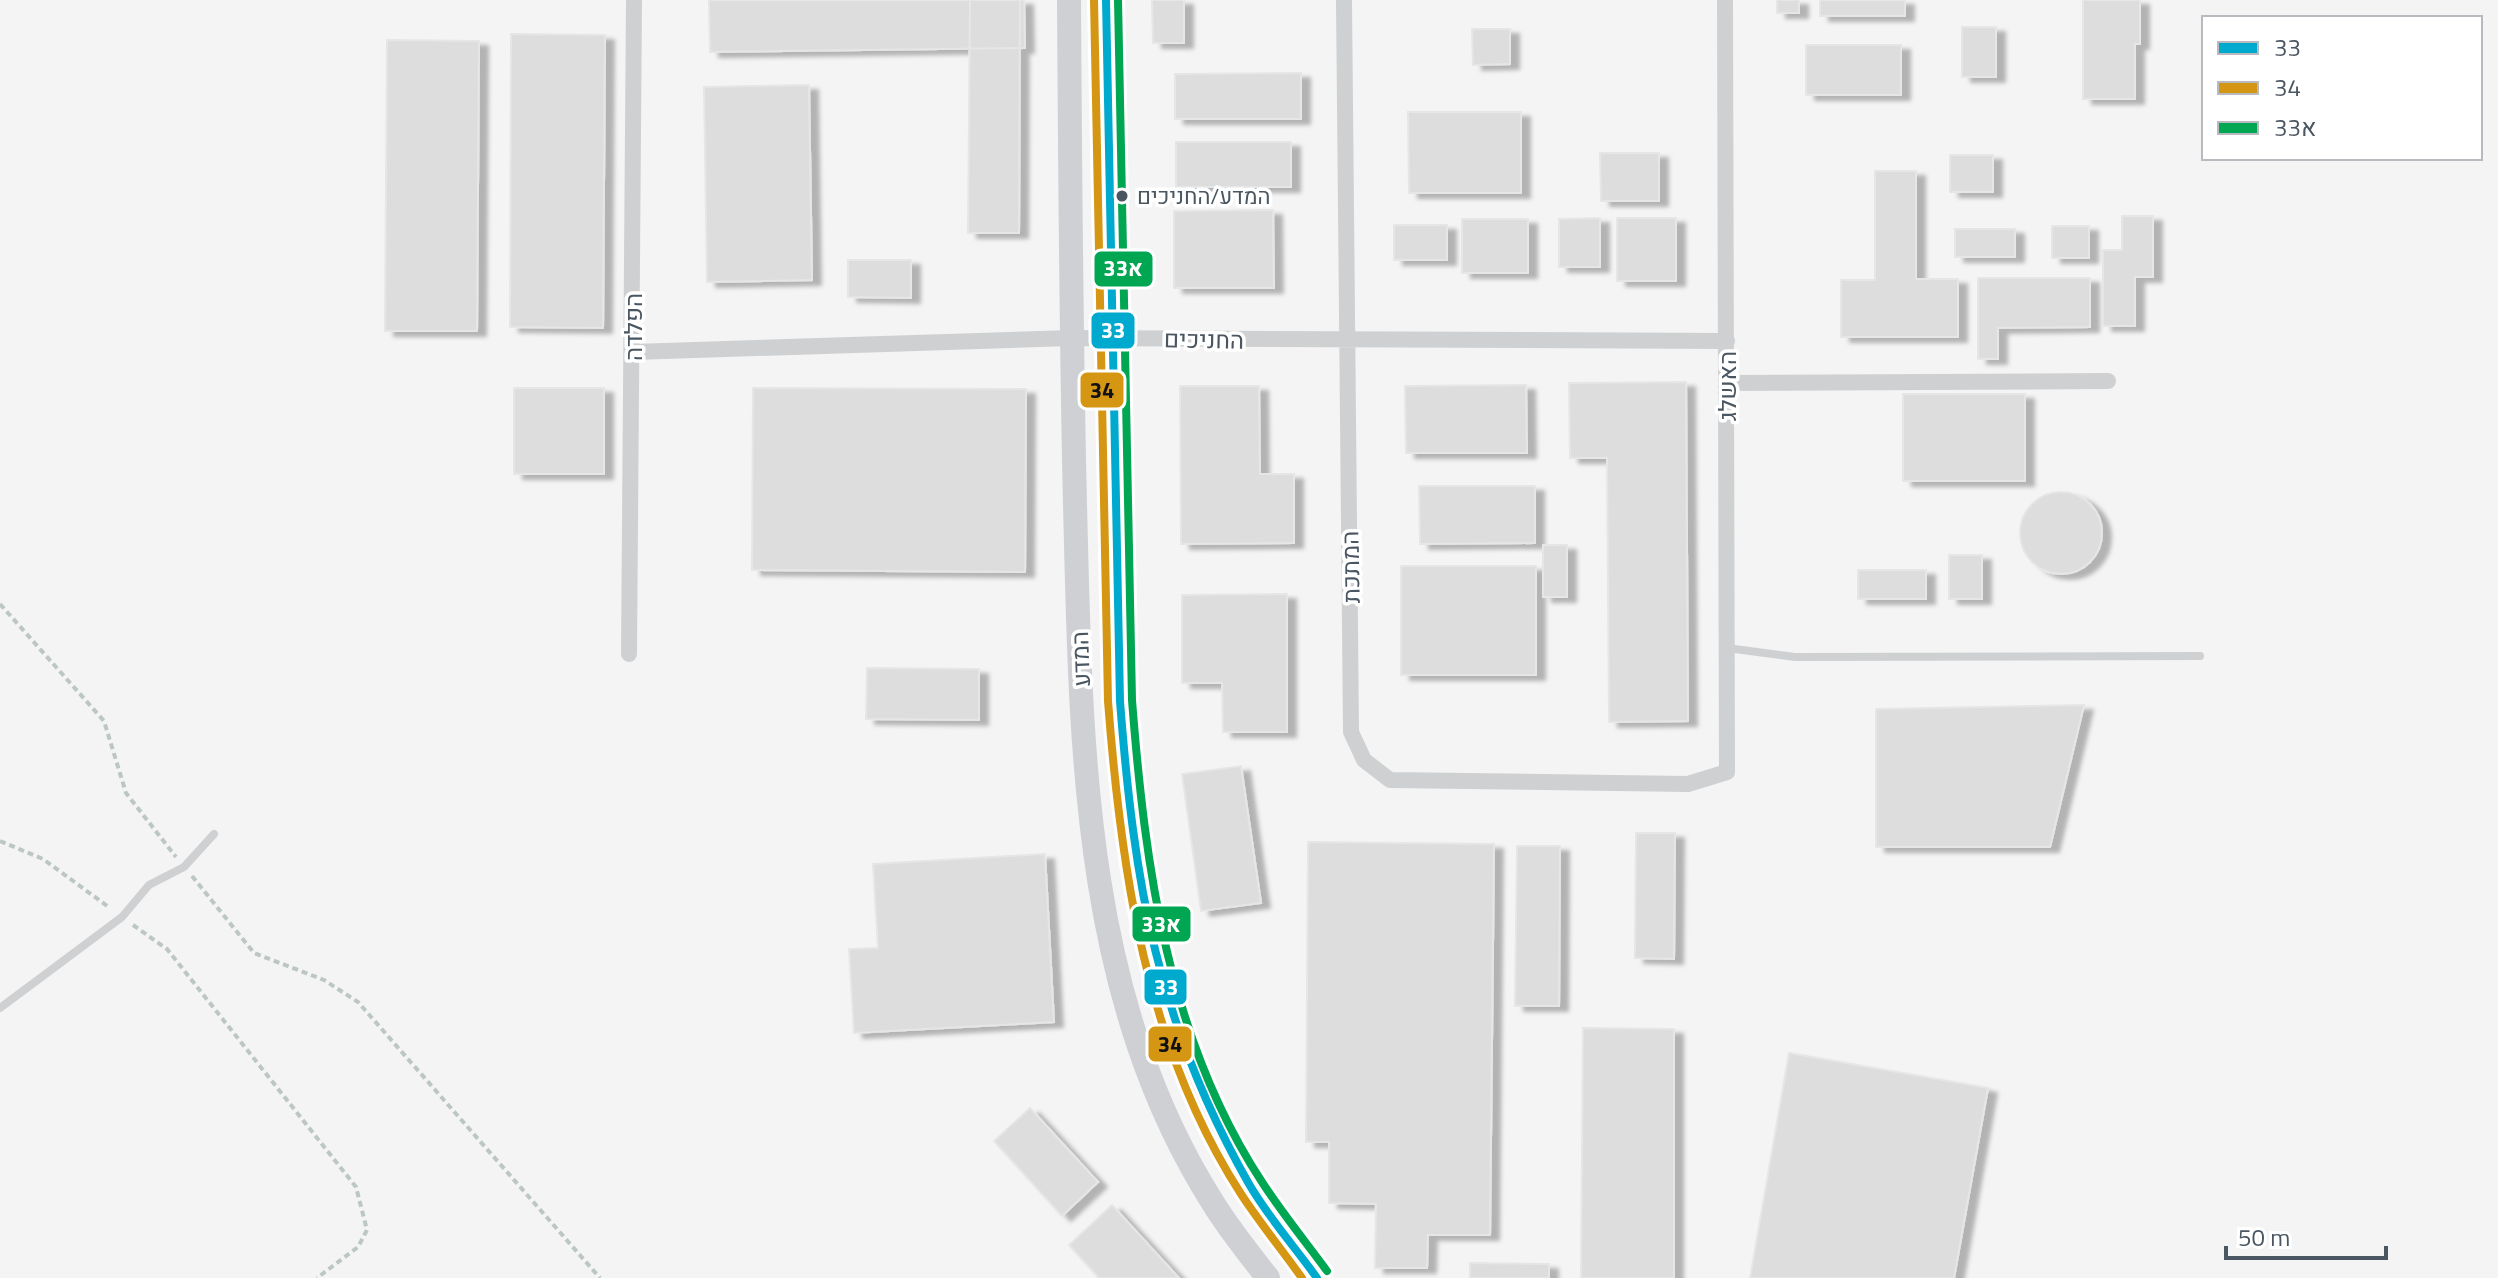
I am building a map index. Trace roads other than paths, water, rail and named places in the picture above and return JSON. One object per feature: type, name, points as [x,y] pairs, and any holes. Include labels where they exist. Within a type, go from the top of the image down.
[{"type":"street","name":"הפלדה","points":[[629,654],[634,0]]},
{"type":"street","name":"המדע","points":[[1069,0],[1071,338],[1085,765],[1093,850],[1126,1002],[1154,1086],[1213,1203],[1268,1278]]},
{"type":"street","name":"המדע","points":[[1106,0],[1116,621],[1126,812],[1139,903],[1177,1034],[1212,1122],[1251,1190],[1317,1278]]},
{"type":"street","name":"המתכת","points":[[1344,0],[1351,732],[1364,760],[1390,780],[1688,784],[1727,772]]},
{"type":"street","name":"האשלג","points":[[1725,0],[1727,772]]},
{"type":"street","name":"החניכים","points":[[633,352],[1071,338],[1727,341]]},
{"type":"street","points":[[1727,383],[2108,381]]},
{"type":"lane","points":[[1727,648],[1795,657],[2200,656]]},
{"type":"lane","points":[[0,1008],[122,917],[149,885],[184,867],[214,834]]},
{"type":"place","name":"המדע/החניכים","points":[[1122,196]]}]
